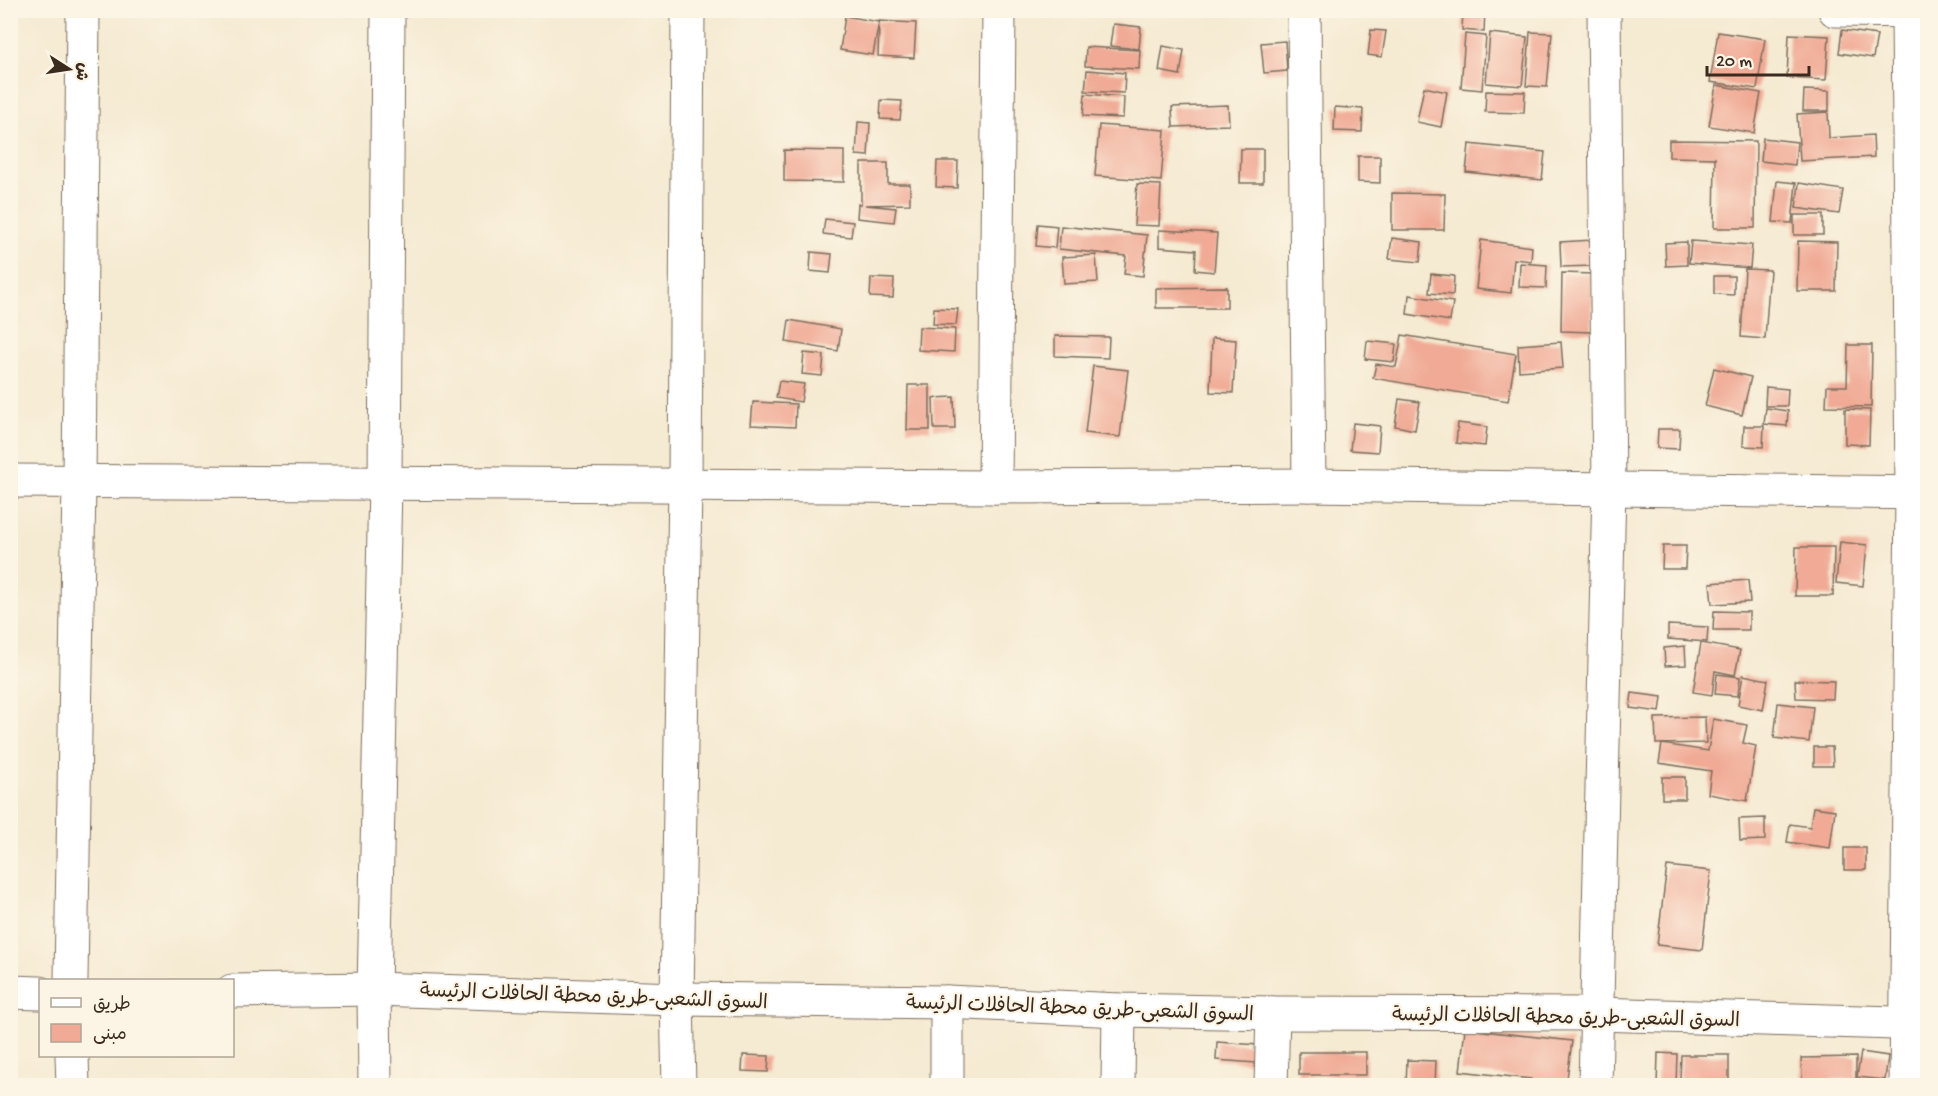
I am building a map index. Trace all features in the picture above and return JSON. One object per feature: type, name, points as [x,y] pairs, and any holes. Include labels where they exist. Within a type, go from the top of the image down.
[{"type":"street","points":[[71,979],[79,483],[83,10]]},
{"type":"street","points":[[375,1086],[374,989],[385,485],[388,10]]},
{"type":"street","points":[[679,1086],[677,999],[685,485],[688,10]]},
{"type":"street","points":[[995,487],[999,10]]},
{"type":"street","points":[[1304,10],[1309,485]]},
{"type":"street","points":[[1596,1086],[1609,488],[1604,10]]},
{"type":"street","points":[[1835,10],[1928,11]]},
{"type":"street","points":[[1906,1086],[1917,1024],[1920,493],[1908,11]]},
{"type":"street","points":[[10,481],[995,487],[1309,485],[1920,493]]},
{"type":"street","name":"السوق الشعبى-طريق محطة الحافلات الرئيسة","points":[[234,991],[374,989],[677,999],[947,1002],[1119,1010],[1596,1014],[1917,1024]]},
{"type":"street","points":[[10,992],[39,993]]},
{"type":"street","points":[[947,1002],[947,1086]]},
{"type":"street","points":[[1118,1086],[1119,1010]]},
{"type":"street","points":[[1271,1086],[1273,1013]]},
{"type":"street","points":[[72,1057],[73,1086]]},
{"type":"building","points":[[1463,10],[1485,10],[1484,32],[1462,30]]},
{"type":"building","points":[[845,16],[879,22],[873,55],[840,50]]},
{"type":"building","points":[[879,21],[916,23],[914,58],[878,56]]},
{"type":"building","points":[[1113,24],[1141,27],[1139,49],[1110,46]]},
{"type":"building","points":[[1371,30],[1386,31],[1382,57],[1368,55]]},
{"type":"building","points":[[1842,30],[1877,35],[1873,58],[1839,53]]},
{"type":"building","points":[[1530,32],[1552,33],[1547,87],[1526,86]]},
{"type":"building","points":[[1718,32],[1765,39],[1757,89],[1710,82]]},
{"type":"building","points":[[1490,33],[1527,37],[1522,86],[1486,83]]},
{"type":"building","points":[[1465,34],[1486,36],[1482,90],[1461,88]]},
{"type":"building","points":[[1789,34],[1829,36],[1826,80],[1787,78]]},
{"type":"building","points":[[1285,41],[1287,71],[1264,73],[1261,43]]},
{"type":"building","points":[[1163,46],[1184,50],[1180,75],[1159,71]]},
{"type":"building","points":[[1086,47],[1140,50],[1139,69],[1085,66]]},
{"type":"building","points":[[1087,70],[1125,73],[1124,93],[1085,91]]},
{"type":"building","points":[[1716,85],[1761,93],[1754,133],[1709,126]]},
{"type":"building","points":[[1424,87],[1447,92],[1441,127],[1417,122]]},
{"type":"building","points":[[1804,90],[1829,91],[1829,111],[1803,111]]},
{"type":"building","points":[[1486,91],[1525,92],[1524,113],[1485,112]]},
{"type":"building","points":[[1085,94],[1124,97],[1123,118],[1083,116]]},
{"type":"building","points":[[881,100],[902,101],[900,120],[880,119]]},
{"type":"building","points":[[1228,105],[1229,125],[1173,127],[1172,107]]},
{"type":"building","points":[[1335,107],[1363,109],[1362,132],[1334,131]]},
{"type":"building","points":[[1828,112],[1829,138],[1873,135],[1874,157],[1800,161],[1797,114]]},
{"type":"building","points":[[858,122],[870,123],[868,156],[856,155]]},
{"type":"building","points":[[1099,125],[1165,130],[1161,181],[1095,176]]},
{"type":"building","points":[[1763,138],[1797,142],[1795,165],[1761,161]]},
{"type":"building","points":[[1669,140],[1756,141],[1755,228],[1714,228],[1715,158],[1669,157]]},
{"type":"building","points":[[1469,144],[1545,152],[1542,180],[1466,172]]},
{"type":"building","points":[[1241,149],[1263,149],[1263,183],[1240,183]]},
{"type":"building","points":[[784,150],[844,151],[844,182],[784,181]]},
{"type":"building","points":[[1358,156],[1380,156],[1380,183],[1358,182]]},
{"type":"building","points":[[937,161],[958,161],[957,188],[936,187]]},
{"type":"building","points":[[861,163],[888,163],[888,184],[910,184],[910,204],[865,205],[896,208],[894,222],[857,218],[858,204],[861,204]]},
{"type":"building","points":[[1777,181],[1796,183],[1792,223],[1773,222]]},
{"type":"building","points":[[1799,183],[1843,190],[1839,214],[1796,208]]},
{"type":"building","points":[[1137,184],[1161,185],[1159,226],[1134,225]]},
{"type":"building","points":[[1392,193],[1445,194],[1444,230],[1392,230]]},
{"type":"building","points":[[1794,215],[1823,215],[1823,235],[1794,235]]},
{"type":"building","points":[[825,219],[853,222],[851,237],[823,234]]},
{"type":"building","points":[[1038,224],[1057,226],[1055,248],[1036,246]]},
{"type":"building","points":[[1061,226],[1147,235],[1143,276],[1124,274],[1126,256],[1059,249]]},
{"type":"building","points":[[1159,230],[1217,233],[1214,272],[1195,270],[1196,250],[1159,247]]},
{"type":"building","points":[[1392,238],[1422,242],[1420,262],[1389,259]]},
{"type":"building","points":[[1481,240],[1532,247],[1531,261],[1514,259],[1511,293],[1476,289]]},
{"type":"building","points":[[1593,240],[1594,266],[1561,267],[1560,242]]},
{"type":"building","points":[[1691,241],[1752,245],[1750,268],[1689,263]]},
{"type":"building","points":[[1798,241],[1837,242],[1836,291],[1797,291]]},
{"type":"building","points":[[1687,242],[1687,265],[1666,266],[1665,243]]},
{"type":"building","points":[[811,252],[832,254],[830,273],[810,271]]},
{"type":"building","points":[[1096,255],[1098,282],[1064,284],[1062,257]]},
{"type":"building","points":[[1520,263],[1547,265],[1546,288],[1519,287]]},
{"type":"building","points":[[1745,269],[1770,270],[1765,339],[1741,337]]},
{"type":"building","points":[[1562,273],[1593,274],[1592,332],[1561,331]]},
{"type":"building","points":[[1431,274],[1454,276],[1453,295],[1429,293]]},
{"type":"building","points":[[1714,276],[1734,276],[1734,295],[1714,294]]},
{"type":"building","points":[[871,278],[894,279],[893,298],[870,297]]},
{"type":"building","points":[[1227,287],[1227,308],[1156,308],[1156,288]]},
{"type":"building","points":[[1409,295],[1453,302],[1450,321],[1407,314]]},
{"type":"building","points":[[934,308],[958,309],[956,325],[933,324]]},
{"type":"building","points":[[789,320],[841,329],[838,351],[786,342]]},
{"type":"building","points":[[919,327],[955,329],[954,352],[918,350]]},
{"type":"building","points":[[1402,335],[1516,354],[1508,401],[1373,378],[1376,364],[1396,367]]},
{"type":"building","points":[[1055,336],[1109,337],[1108,358],[1055,356]]},
{"type":"building","points":[[1212,338],[1236,340],[1233,393],[1210,392]]},
{"type":"building","points":[[1367,341],[1396,344],[1394,362],[1365,359]]},
{"type":"building","points":[[1561,342],[1563,368],[1519,371],[1518,345]]},
{"type":"building","points":[[1848,345],[1872,345],[1871,407],[1826,406],[1827,386],[1847,386]]},
{"type":"building","points":[[804,353],[824,355],[822,376],[802,374]]},
{"type":"building","points":[[1093,366],[1128,370],[1120,437],[1085,433]]},
{"type":"building","points":[[1714,368],[1751,377],[1742,415],[1705,406]]},
{"type":"building","points":[[779,381],[804,384],[801,402],[776,398]]},
{"type":"building","points":[[908,385],[930,385],[930,430],[907,430]]},
{"type":"building","points":[[1766,387],[1788,389],[1787,406],[1765,406]]},
{"type":"building","points":[[954,397],[955,429],[934,429],[933,398]]},
{"type":"building","points":[[1399,399],[1420,402],[1415,430],[1395,426]]},
{"type":"building","points":[[753,402],[796,404],[795,427],[751,425]]},
{"type":"building","points":[[1766,408],[1788,411],[1787,426],[1764,424]]},
{"type":"building","points":[[1845,409],[1870,410],[1869,445],[1845,444]]},
{"type":"building","points":[[1353,423],[1380,426],[1378,452],[1350,450]]},
{"type":"building","points":[[1458,423],[1487,427],[1485,446],[1456,443]]},
{"type":"building","points":[[1744,426],[1764,426],[1763,447],[1743,446]]},
{"type":"building","points":[[1658,429],[1680,429],[1679,449],[1657,448]]},
{"type":"building","points":[[1840,542],[1867,545],[1863,586],[1836,583]]},
{"type":"building","points":[[1663,546],[1686,546],[1685,569],[1662,569]]},
{"type":"building","points":[[1796,547],[1834,547],[1833,596],[1795,596]]},
{"type":"building","points":[[1748,580],[1750,602],[1712,604],[1710,583]]},
{"type":"building","points":[[1714,611],[1749,612],[1749,630],[1713,630]]},
{"type":"building","points":[[1668,625],[1708,627],[1707,642],[1668,639]]},
{"type":"building","points":[[1701,643],[1740,650],[1735,675],[1715,671],[1712,695],[1693,692]]},
{"type":"building","points":[[1685,646],[1686,665],[1665,666],[1664,648]]},
{"type":"building","points":[[1717,674],[1740,677],[1738,696],[1715,694]]},
{"type":"building","points":[[1743,675],[1768,680],[1763,710],[1738,705]]},
{"type":"building","points":[[1795,680],[1834,681],[1833,699],[1796,698]]},
{"type":"building","points":[[1632,693],[1662,697],[1660,712],[1630,708]]},
{"type":"building","points":[[1778,703],[1813,707],[1809,742],[1774,738]]},
{"type":"building","points":[[1705,717],[1706,743],[1656,744],[1655,718]]},
{"type":"building","points":[[1713,719],[1747,725],[1743,743],[1756,746],[1747,801],[1708,794],[1711,771],[1659,763],[1662,744],[1708,751]]},
{"type":"building","points":[[1814,747],[1832,747],[1833,766],[1814,766]]},
{"type":"building","points":[[1662,777],[1685,777],[1685,799],[1662,799]]},
{"type":"building","points":[[1813,807],[1835,810],[1830,848],[1787,842],[1790,824],[1810,827]]},
{"type":"building","points":[[1765,818],[1765,840],[1740,841],[1739,819]]},
{"type":"building","points":[[1844,848],[1866,848],[1866,870],[1844,870]]},
{"type":"building","points":[[1667,866],[1711,871],[1702,950],[1657,945]]},
{"type":"building","points":[[1465,1029],[1572,1041],[1566,1086],[1530,1086],[1531,1079],[1460,1071]]},
{"type":"building","points":[[1217,1042],[1258,1045],[1256,1063],[1216,1060]]},
{"type":"building","points":[[1299,1052],[1366,1052],[1366,1075],[1299,1075]]},
{"type":"building","points":[[1861,1052],[1888,1056],[1885,1080],[1857,1077]]},
{"type":"building","points":[[1658,1053],[1677,1054],[1676,1086],[1657,1086]]},
{"type":"building","points":[[743,1055],[769,1056],[768,1072],[742,1071]]},
{"type":"building","points":[[1681,1055],[1729,1055],[1729,1081],[1680,1080]]},
{"type":"building","points":[[1856,1057],[1856,1079],[1802,1080],[1801,1058]]},
{"type":"building","points":[[1407,1060],[1436,1061],[1435,1086],[1406,1086]]}]
